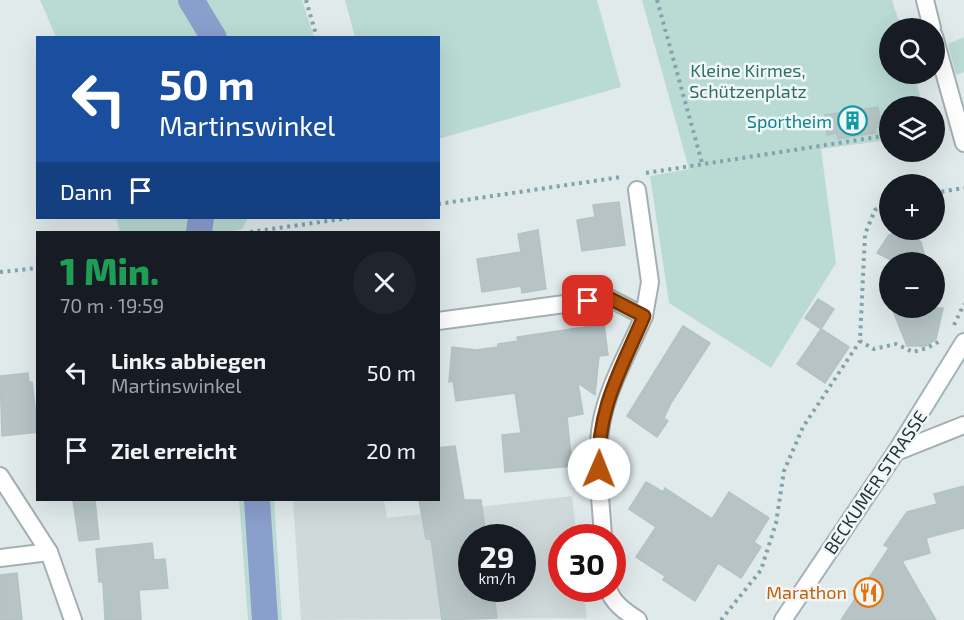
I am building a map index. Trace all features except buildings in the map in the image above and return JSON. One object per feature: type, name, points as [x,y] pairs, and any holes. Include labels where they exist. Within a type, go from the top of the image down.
[{"type":"street","points":[[925,0],[930,18]]},
{"type":"street","points":[[945,75],[964,143]]},
{"type":"street","points":[[602,524],[599,454],[601,425],[608,397],[644,316],[650,282],[635,182]]},
{"type":"street","points":[[440,321],[609,298],[644,316]]},
{"type":"street","name":"BECKUMER STRASSE","points":[[783,620],[896,452],[956,339]]},
{"type":"street","points":[[896,452],[964,425]]},
{"type":"street","points":[[0,476],[49,552],[73,620]]},
{"type":"street","points":[[0,558],[49,552]]},
{"type":"street","points":[[616,602],[638,620]]},
{"type":"path","points":[[306,0],[316,36]]},
{"type":"path","points":[[657,0],[702,163]]},
{"type":"path","points":[[635,182],[702,163],[879,137]]},
{"type":"path","points":[[440,204],[622,177]]},
{"type":"path","points":[[945,191],[964,188]]},
{"type":"path","points":[[721,620],[760,570],[776,523],[784,471],[804,427],[860,340],[866,234],[875,210],[879,208]]},
{"type":"path","points":[[257,231],[342,219]]},
{"type":"path","points":[[0,272],[36,268]]},
{"type":"path","points":[[860,340],[874,349],[896,344],[913,352],[956,339],[964,304]]},
{"type":"shaded area","points":[[572,496],[575,524],[548,524],[548,602],[585,602],[587,618],[301,620],[293,501],[384,501],[387,518]]},
{"type":"green space","points":[[40,0],[302,0],[314,36],[56,36]]},
{"type":"green space","points":[[345,0],[597,0],[621,87],[440,138],[440,36],[355,36]]},
{"type":"green space","name":"Kleine Kirmes, Schützenplatz","points":[[642,0],[892,0],[898,18],[879,18],[879,84],[917,84],[920,96],[879,96],[879,141],[821,149],[836,263],[771,368],[669,303],[650,176],[689,169]]},
{"type":"green space","points":[[964,37],[964,72],[956,75],[948,44]]},
{"type":"green space","points":[[116,219],[247,219],[242,229],[234,231],[120,231]]},
{"type":"green space","points":[[239,501],[274,501],[282,620],[248,620]]},
{"type":"waterway","points":[[191,0],[213,36]]},
{"type":"waterway","points":[[199,231],[201,219]]},
{"type":"waterway","points":[[257,501],[265,620]]},
{"type":"place","name":"Sportheim","points":[[853,121]]},
{"type":"place","name":"Marathon","points":[[868,592]]},
{"type":"route","points":[[588,301],[609,298],[644,316],[608,397],[601,425],[599,469]]}]
